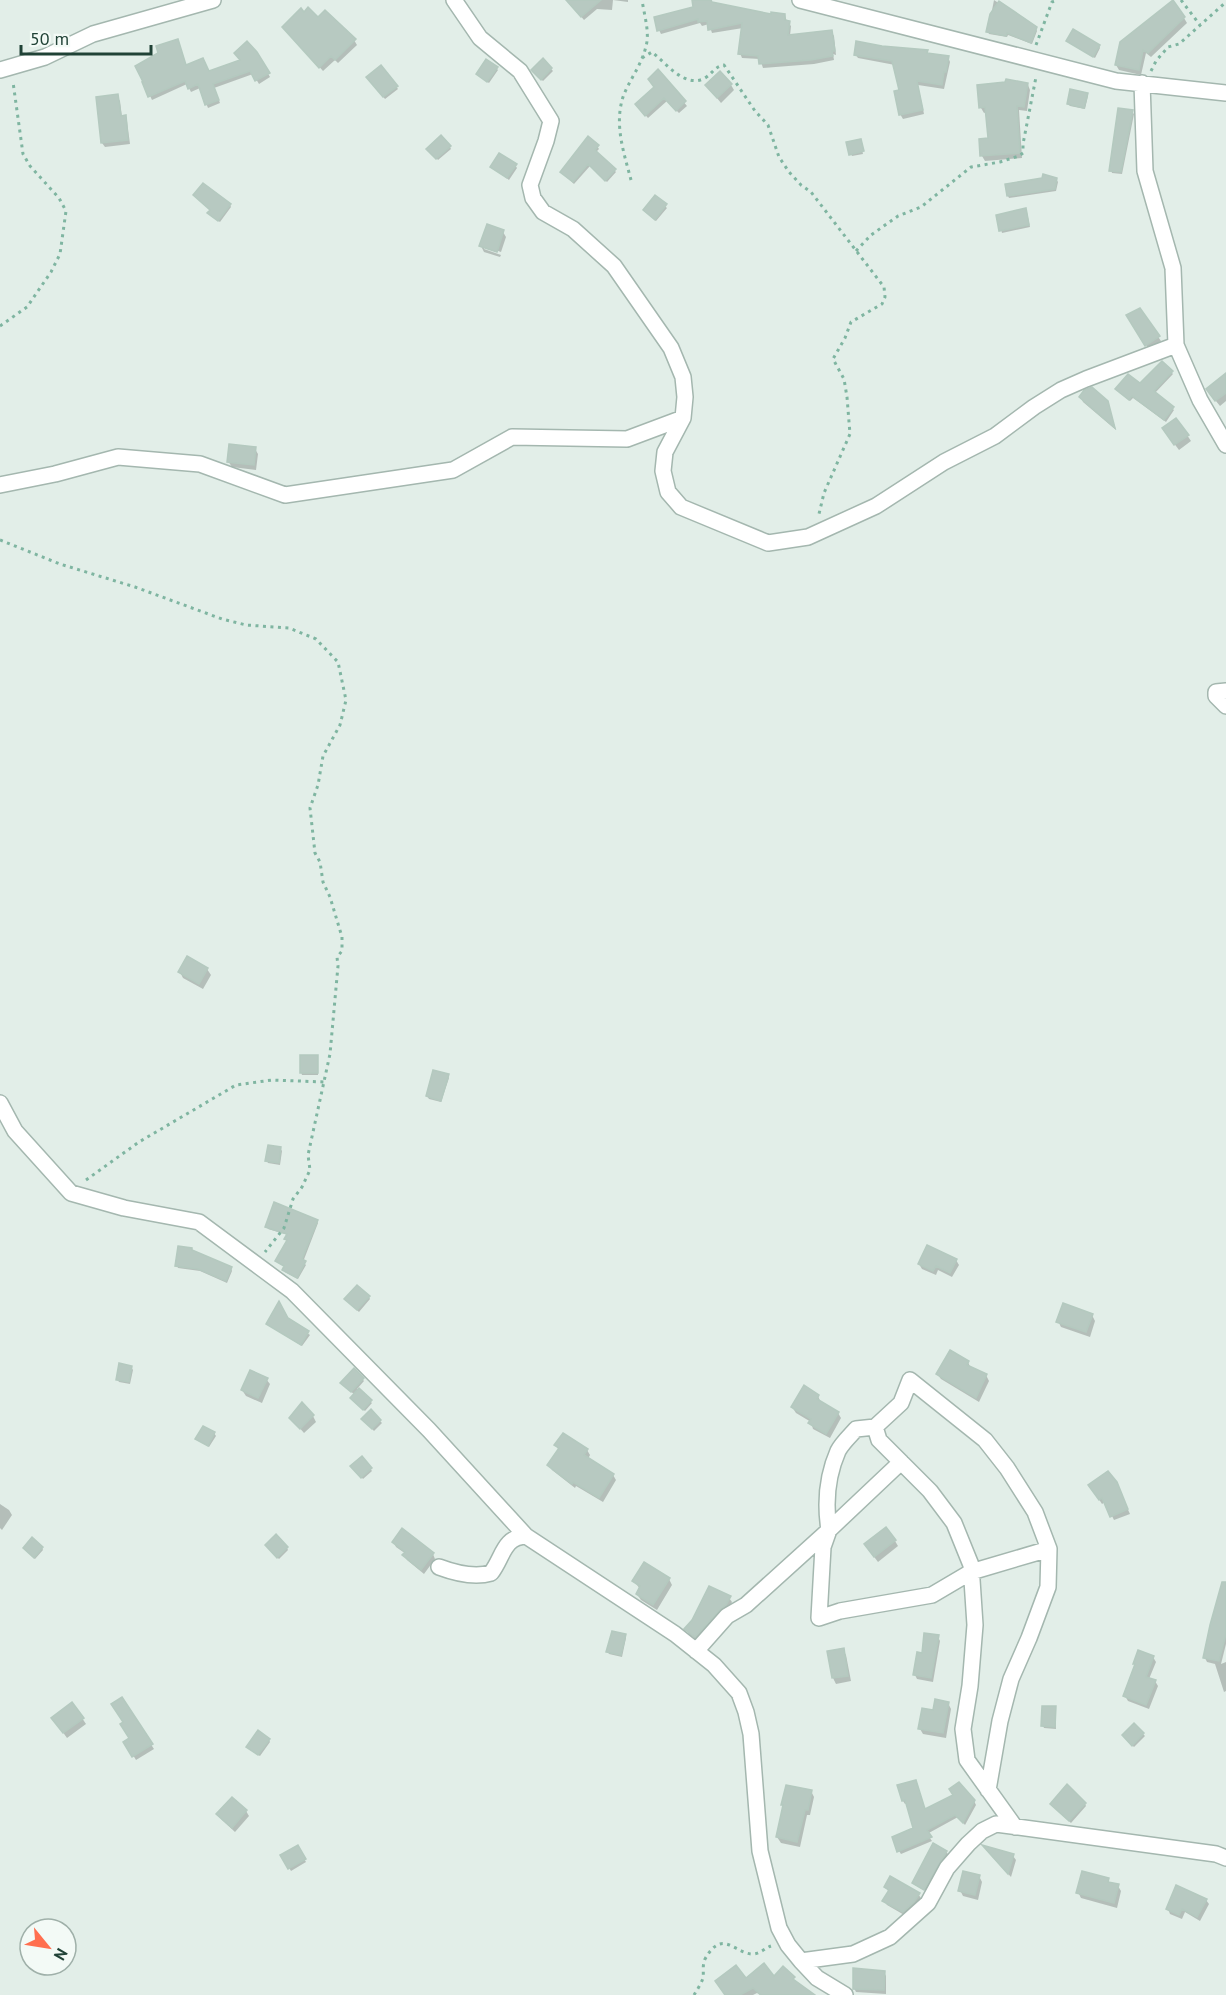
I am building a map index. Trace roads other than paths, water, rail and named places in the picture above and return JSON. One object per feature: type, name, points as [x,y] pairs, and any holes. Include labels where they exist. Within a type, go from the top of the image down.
[{"type":"street","points":[[5,69],[45,57],[93,34],[213,0]]},
{"type":"street","points":[[454,0],[480,38],[520,71],[551,121],[530,185],[533,198],[543,212],[573,229],[614,266],[671,348],[683,377],[685,397],[683,418],[665,452],[663,471],[668,492],[681,507],[768,543],[808,537],[876,506],[944,462],[995,436],[1061,390],[1176,345]]},
{"type":"street","points":[[800,0],[1116,81],[1226,93]]},
{"type":"street","points":[[1144,83],[1145,171],[1173,268],[1176,345],[1200,400],[1226,446]]},
{"type":"street","points":[[0,485],[55,474],[118,457],[200,464],[285,495],[453,470],[512,437],[627,439],[683,418]]},
{"type":"street","points":[[1226,691],[1216,692],[1216,696],[1226,706]]},
{"type":"street","points":[[0,1103],[15,1131],[71,1193],[124,1208],[200,1222],[292,1291],[422,1422],[526,1536],[675,1634],[714,1665],[739,1693],[747,1712],[751,1734],[760,1851],[779,1928],[788,1945],[817,1978],[845,1995]]},
{"type":"street","points":[[988,1790],[1000,1721],[1011,1678],[1048,1587],[1049,1549],[1035,1512],[986,1440],[910,1380],[901,1403],[875,1427],[856,1429],[839,1449],[828,1487],[826,1510],[829,1530],[823,1547],[819,1618],[840,1611],[932,1595],[971,1572],[1049,1549]]},
{"type":"street","points":[[875,1427],[879,1440],[930,1491],[954,1523],[971,1565],[975,1624],[970,1686],[963,1729],[967,1760],[1015,1827]]},
{"type":"street","points":[[696,1651],[727,1616],[746,1605],[901,1462]]},
{"type":"street","points":[[439,1567],[471,1575],[482,1576],[491,1573],[510,1541],[517,1536],[526,1536]]},
{"type":"street","points":[[801,1961],[853,1954],[890,1937],[928,1903],[947,1868],[982,1831],[996,1824],[1138,1842],[1216,1854],[1226,1858]]}]
